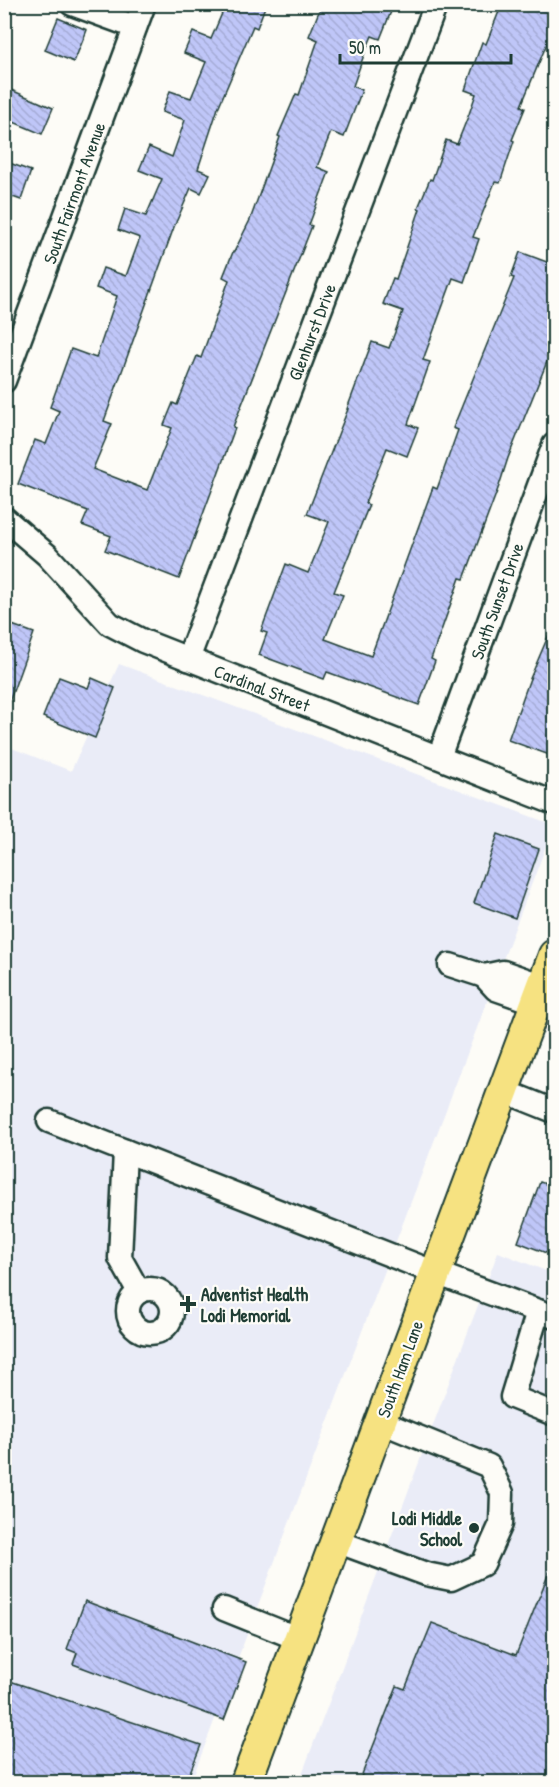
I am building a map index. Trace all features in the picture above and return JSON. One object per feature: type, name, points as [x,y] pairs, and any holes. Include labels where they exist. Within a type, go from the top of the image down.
[{"type":"main road","name":"South Ham Lane","points":[[246,1782],[555,955]]},
{"type":"street","points":[[72,4],[135,27]]},
{"type":"street","name":"South Fairmont Avenue","points":[[4,381],[144,4]]},
{"type":"street","name":"Glenhurst Drive","points":[[188,659],[436,4]]},
{"type":"street","name":"South Sunset Drive","points":[[439,757],[555,445]]},
{"type":"street","name":"Cardinal Street","points":[[4,518],[47,555],[110,624],[143,641],[555,803]]},
{"type":"street","points":[[450,966],[484,975],[496,989],[540,994]]},
{"type":"street","points":[[504,1091],[555,1111]]},
{"type":"street","points":[[48,1121],[546,1314],[512,1397],[555,1414]]},
{"type":"street","points":[[125,1151],[120,1258],[139,1292]]},
{"type":"street","points":[[147,1289],[155,1290],[163,1293],[169,1300],[172,1308],[171,1317],[161,1330],[152,1333],[144,1332],[130,1322],[128,1305],[132,1297],[139,1292],[147,1289]]},
{"type":"street","points":[[336,1541],[426,1574],[451,1579],[483,1564],[501,1524],[502,1492],[489,1466],[381,1422]]},
{"type":"street","points":[[224,1609],[299,1639]]},
{"type":"shaded area","name":"Adventist Health Lodi Memorial","points":[[119,664],[554,825],[191,1782],[5,1782],[4,745],[71,771]]},
{"type":"shaded area","name":"Lodi Middle School","points":[[498,1252],[554,1274],[554,1782],[299,1782]]},
{"type":"building","points":[[226,4],[266,4],[257,28],[253,26],[218,108],[198,169],[210,174],[201,193],[191,188],[174,227],[104,421],[112,424],[93,469],[147,490],[172,428],[164,425],[173,403],[177,405],[197,356],[201,358],[229,280],[223,277],[250,220],[280,137],[278,136],[296,94],[299,95],[318,40],[309,36],[322,4],[394,4],[380,39],[372,36],[365,52],[353,86],[362,90],[344,137],[331,132],[317,167],[329,172],[309,225],[312,226],[233,427],[235,428],[179,579],[105,550],[111,536],[82,525],[88,511],[18,484],[35,440],[46,444],[59,411],[50,407],[71,349],[96,358],[117,296],[96,288],[103,268],[126,276],[140,238],[118,230],[125,209],[146,216],[162,179],[139,170],[149,147],[172,157],[185,120],[162,112],[170,91],[191,98],[206,62],[184,53],[193,32],[211,39]]},
{"type":"building","points":[[502,4],[555,4],[555,24],[521,106],[525,108],[512,140],[514,141],[500,183],[495,182],[473,237],[479,239],[464,282],[453,278],[423,360],[430,362],[408,424],[418,428],[407,456],[387,448],[365,503],[369,505],[334,592],[343,595],[325,639],[371,656],[433,487],[437,489],[458,430],[453,428],[514,278],[511,277],[520,252],[555,265],[555,342],[508,458],[464,579],[460,578],[431,659],[435,661],[419,705],[327,672],[324,679],[259,655],[267,633],[261,631],[286,564],[308,573],[329,522],[307,514],[372,342],[389,348],[403,311],[383,304],[393,278],[396,279],[420,209],[418,208],[430,179],[432,180],[446,140],[457,144],[469,114],[476,94],[465,90],[482,42],[486,44]]},
{"type":"building","points":[[58,18],[87,30],[74,62],[45,50]]},
{"type":"building","points":[[11,90],[53,108],[42,134],[4,118],[4,105]]},
{"type":"building","points":[[4,161],[31,171],[21,200],[4,194]]},
{"type":"building","points":[[555,620],[555,757],[508,740],[529,681]]},
{"type":"building","points":[[4,622],[34,633],[7,708],[4,708]]},
{"type":"building","points":[[59,677],[88,688],[92,678],[115,688],[95,738],[43,717]]},
{"type":"building","points":[[498,834],[539,849],[515,918],[474,903]]},
{"type":"building","points":[[540,1182],[555,1187],[555,1238],[549,1254],[518,1242]]},
{"type":"building","points":[[554,1560],[555,1782],[359,1782],[397,1686],[405,1689],[432,1623],[516,1655]]},
{"type":"building","points":[[85,1601],[246,1662],[224,1720],[73,1664],[77,1653],[67,1649]]},
{"type":"building","points":[[4,1679],[201,1745],[186,1782],[4,1782]]},
{"type":"place","name":"Adventist Health Lodi Memorial","points":[[188,1304]]},
{"type":"place","name":"Lodi Middle School","points":[[474,1528]]}]
